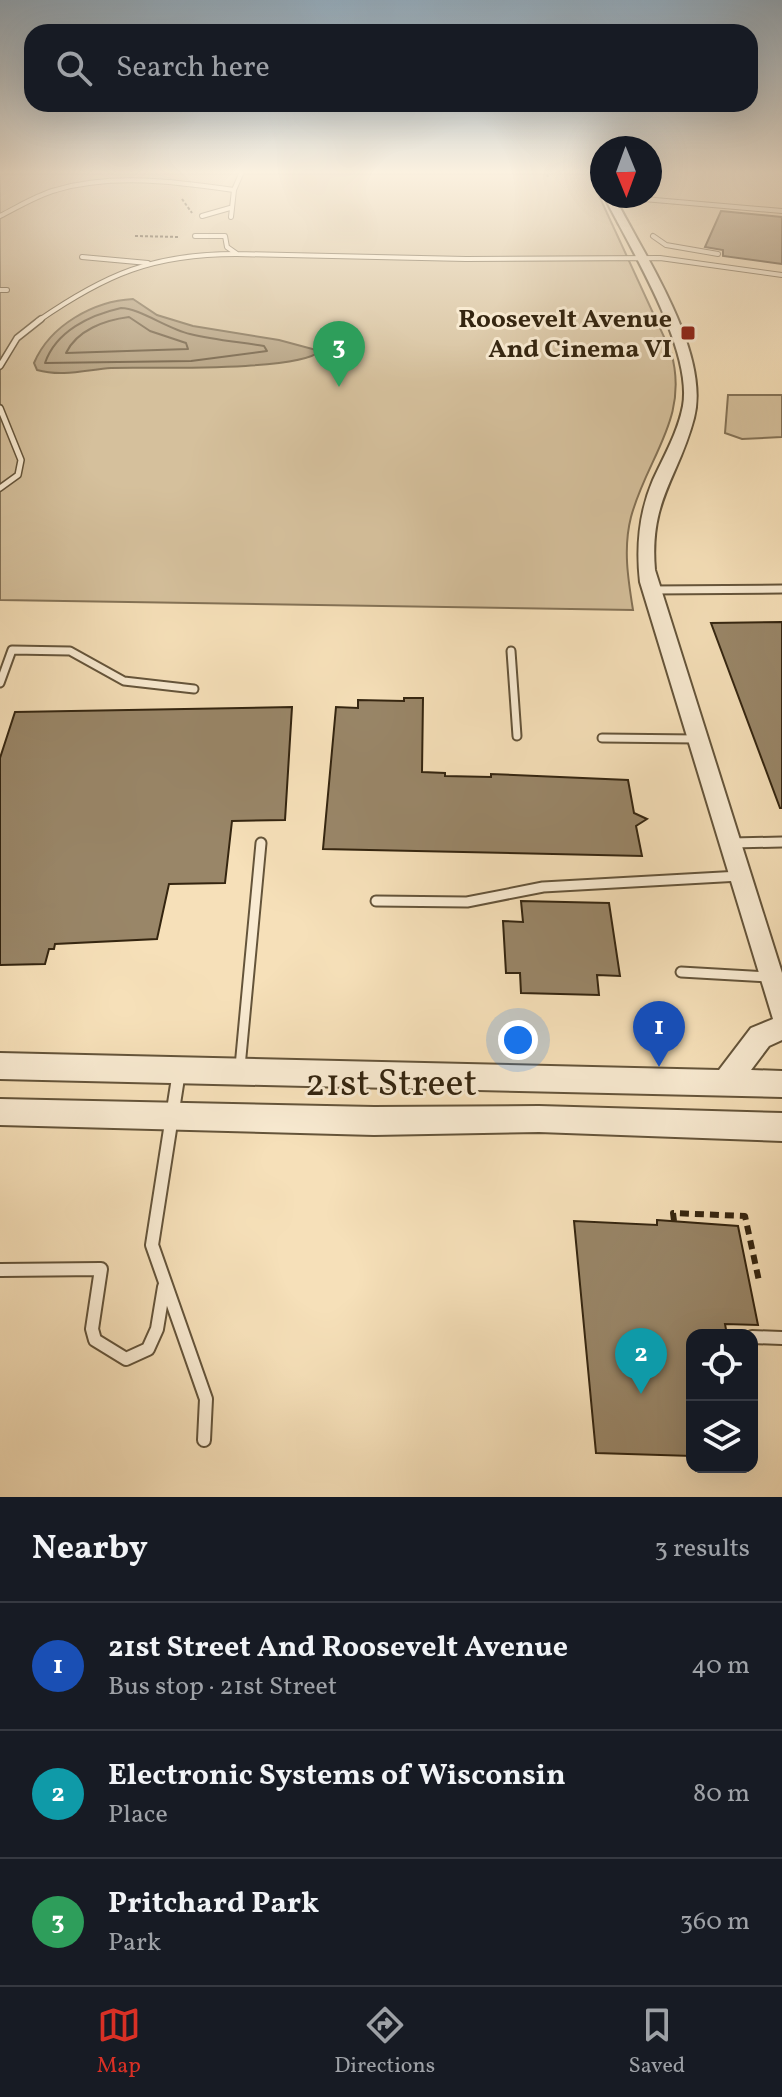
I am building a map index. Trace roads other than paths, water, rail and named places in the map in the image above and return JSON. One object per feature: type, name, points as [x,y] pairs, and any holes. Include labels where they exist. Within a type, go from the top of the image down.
[{"type":"street","points":[[632,244],[687,359],[691,396],[681,434],[649,512],[645,557],[650,590],[732,843],[782,1012]]},
{"type":"street","points":[[727,1081],[760,1037],[782,1027]]},
{"type":"street","name":"21st Street","points":[[0,1066],[782,1084]]},
{"type":"street","name":"21st Street","points":[[0,1112],[374,1121],[539,1119],[782,1127]]},
{"type":"lane","points":[[226,244],[237,254]]},
{"type":"lane","points":[[664,244],[719,253]]},
{"type":"lane","points":[[0,366],[11,345],[30,327],[85,294],[149,263],[177,256],[639,258],[688,260],[782,275]]},
{"type":"lane","points":[[82,257],[149,263]]},
{"type":"lane","points":[[0,290],[7,290]]},
{"type":"lane","points":[[0,408],[21,460],[18,475],[0,488]]},
{"type":"lane","points":[[650,590],[782,589]]},
{"type":"lane","points":[[0,683],[12,650],[70,651],[124,681],[194,689]]},
{"type":"lane","points":[[511,651],[517,736]]},
{"type":"lane","points":[[602,738],[698,739]]},
{"type":"lane","points":[[732,843],[782,842]]},
{"type":"lane","points":[[239,1071],[261,843]]},
{"type":"lane","points":[[376,901],[467,902],[543,887],[740,876]]},
{"type":"lane","points":[[681,972],[771,978]]},
{"type":"lane","points":[[179,1070],[152,1245],[206,1399],[204,1440]]},
{"type":"lane","points":[[0,1270],[101,1269],[92,1329],[95,1340],[126,1359],[148,1349],[157,1329],[164,1285]]},
{"type":"lane","points":[[758,1337],[782,1338]]},
{"type":"water","points":[[133,299],[157,315],[193,326],[279,340],[320,351],[306,358],[254,365],[111,368],[65,373],[37,370],[34,363],[41,349],[62,327],[103,304]]},
{"type":"place","name":"Roosevelt Avenue And Cinema VI","points":[[688,333]]},
{"type":"place","name":"Pritchard Park","points":[[339,387]]},
{"type":"place","name":"21st Street And Roosevelt Avenue","points":[[659,1067]]},
{"type":"place","name":"Electronic Systems of Wisconsin","points":[[641,1394]]}]
